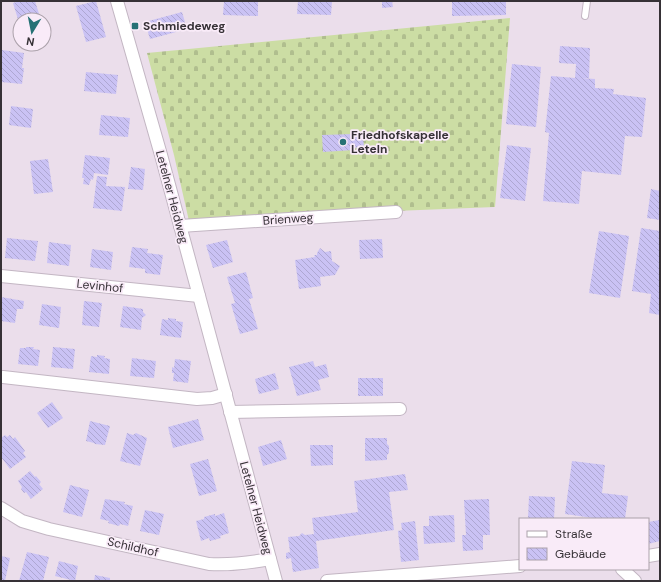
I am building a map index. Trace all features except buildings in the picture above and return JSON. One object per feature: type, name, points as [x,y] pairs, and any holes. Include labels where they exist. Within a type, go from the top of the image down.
[{"type":"street","name":"Letelner Heidweg","points":[[117,1],[161,155],[276,581]]},
{"type":"street","name":"Brienweg","points":[[180,226],[396,212]]},
{"type":"street","name":"Levinhof","points":[[1,276],[199,296]]},
{"type":"street","points":[[3,377],[192,399],[212,398],[226,394]]},
{"type":"street","points":[[230,412],[400,409]]},
{"type":"street","name":"Schildhof","points":[[1,508],[22,521],[48,529],[208,564],[244,564],[270,558]]},
{"type":"street","points":[[649,556],[660,554]]},
{"type":"street","points":[[327,581],[394,578],[519,566]]},
{"type":"street","points":[[623,570],[635,581]]},
{"type":"lane","points":[[585,16],[587,1]]},
{"type":"green space","points":[[510,18],[495,207],[189,221],[174,155],[147,53]]},
{"type":"place","name":"Schmiedeweg","points":[[135,26]]},
{"type":"place","name":"Friedhofskapelle Leteln","points":[[343,142]]}]
